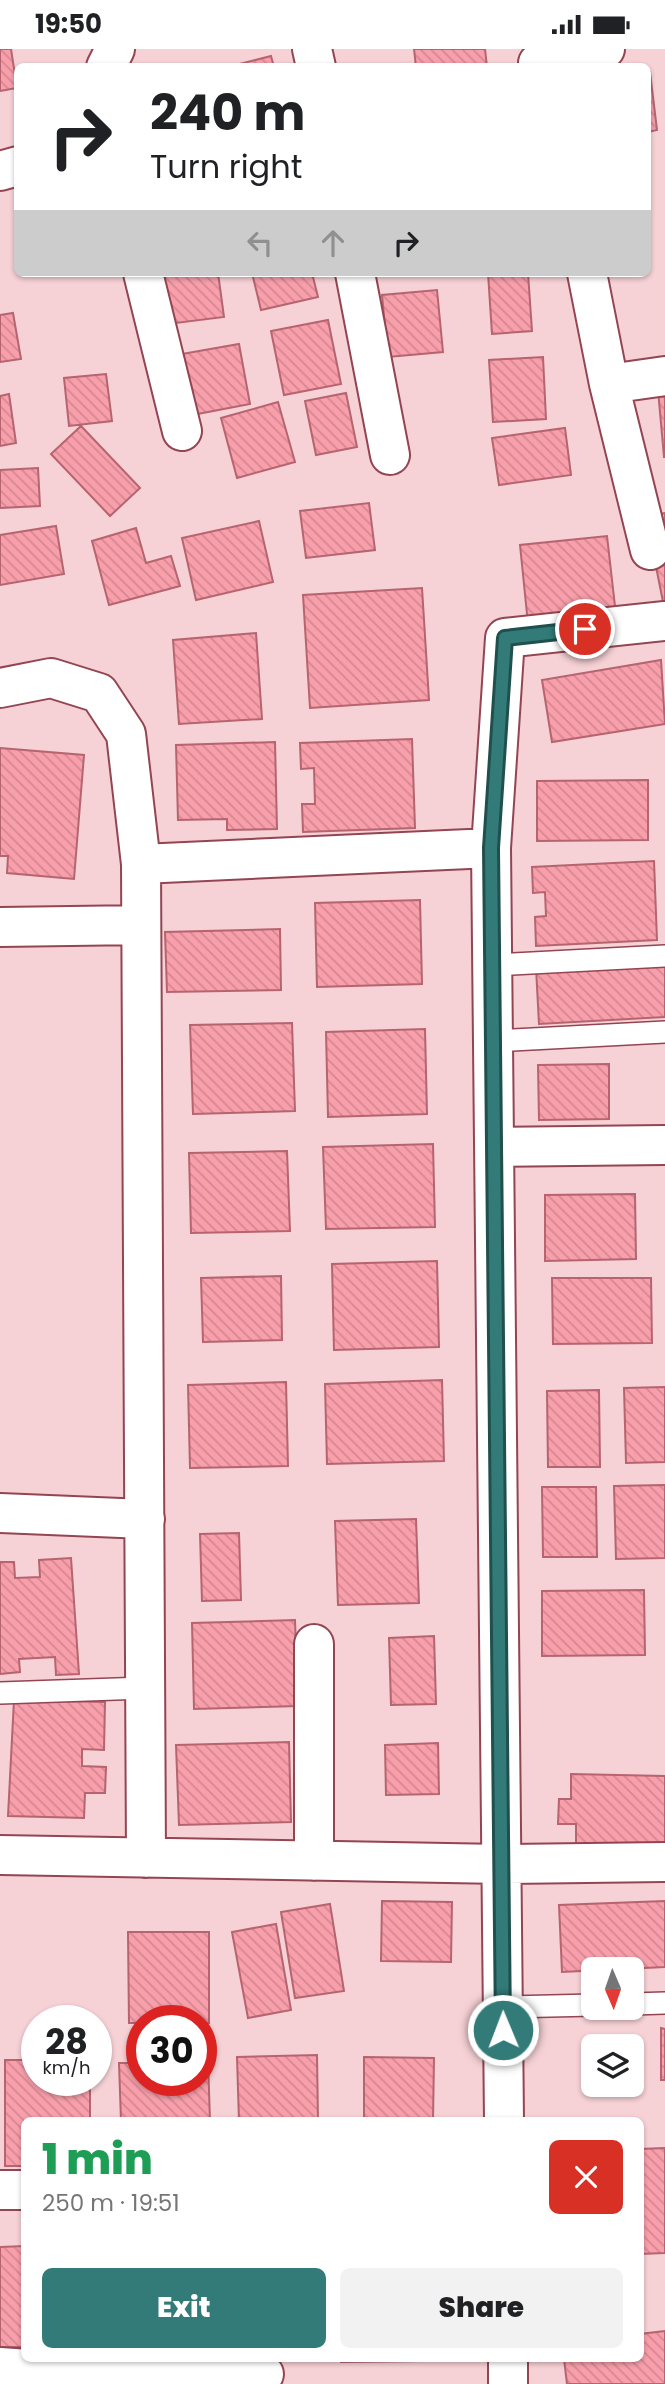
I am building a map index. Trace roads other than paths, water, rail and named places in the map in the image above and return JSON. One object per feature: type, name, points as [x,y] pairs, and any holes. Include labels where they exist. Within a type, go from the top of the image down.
[{"type":"street","points":[[536,59],[605,49]]},
{"type":"street","points":[[144,277],[182,431]]},
{"type":"street","points":[[356,277],[390,455]]},
{"type":"street","points":[[588,277],[609,384],[650,550]]},
{"type":"street","points":[[609,384],[665,376]]},
{"type":"street","points":[[504,2117],[491,848],[505,638],[665,621]]},
{"type":"street","points":[[0,688],[51,678],[99,693],[126,734],[141,864],[146,1858]]},
{"type":"street","points":[[141,864],[491,848]]},
{"type":"street","points":[[0,927],[141,925]]},
{"type":"street","points":[[495,1147],[665,1145]]},
{"type":"street","points":[[0,1513],[145,1518]]},
{"type":"street","points":[[314,1644],[314,1861]]},
{"type":"street","points":[[0,1856],[502,1864],[665,1862]]},
{"type":"street","points":[[0,2190],[21,2190]]},
{"type":"street","points":[[508,2362],[508,2384]]},
{"type":"street","points":[[0,2367],[71,2378],[264,2374]]},
{"type":"lane","points":[[493,965],[665,956]]},
{"type":"lane","points":[[494,1041],[665,1032]]},
{"type":"lane","points":[[0,1693],[145,1688]]},
{"type":"lane","points":[[644,2004],[665,2003]]},
{"type":"lane","points":[[503,2007],[581,2005]]}]
